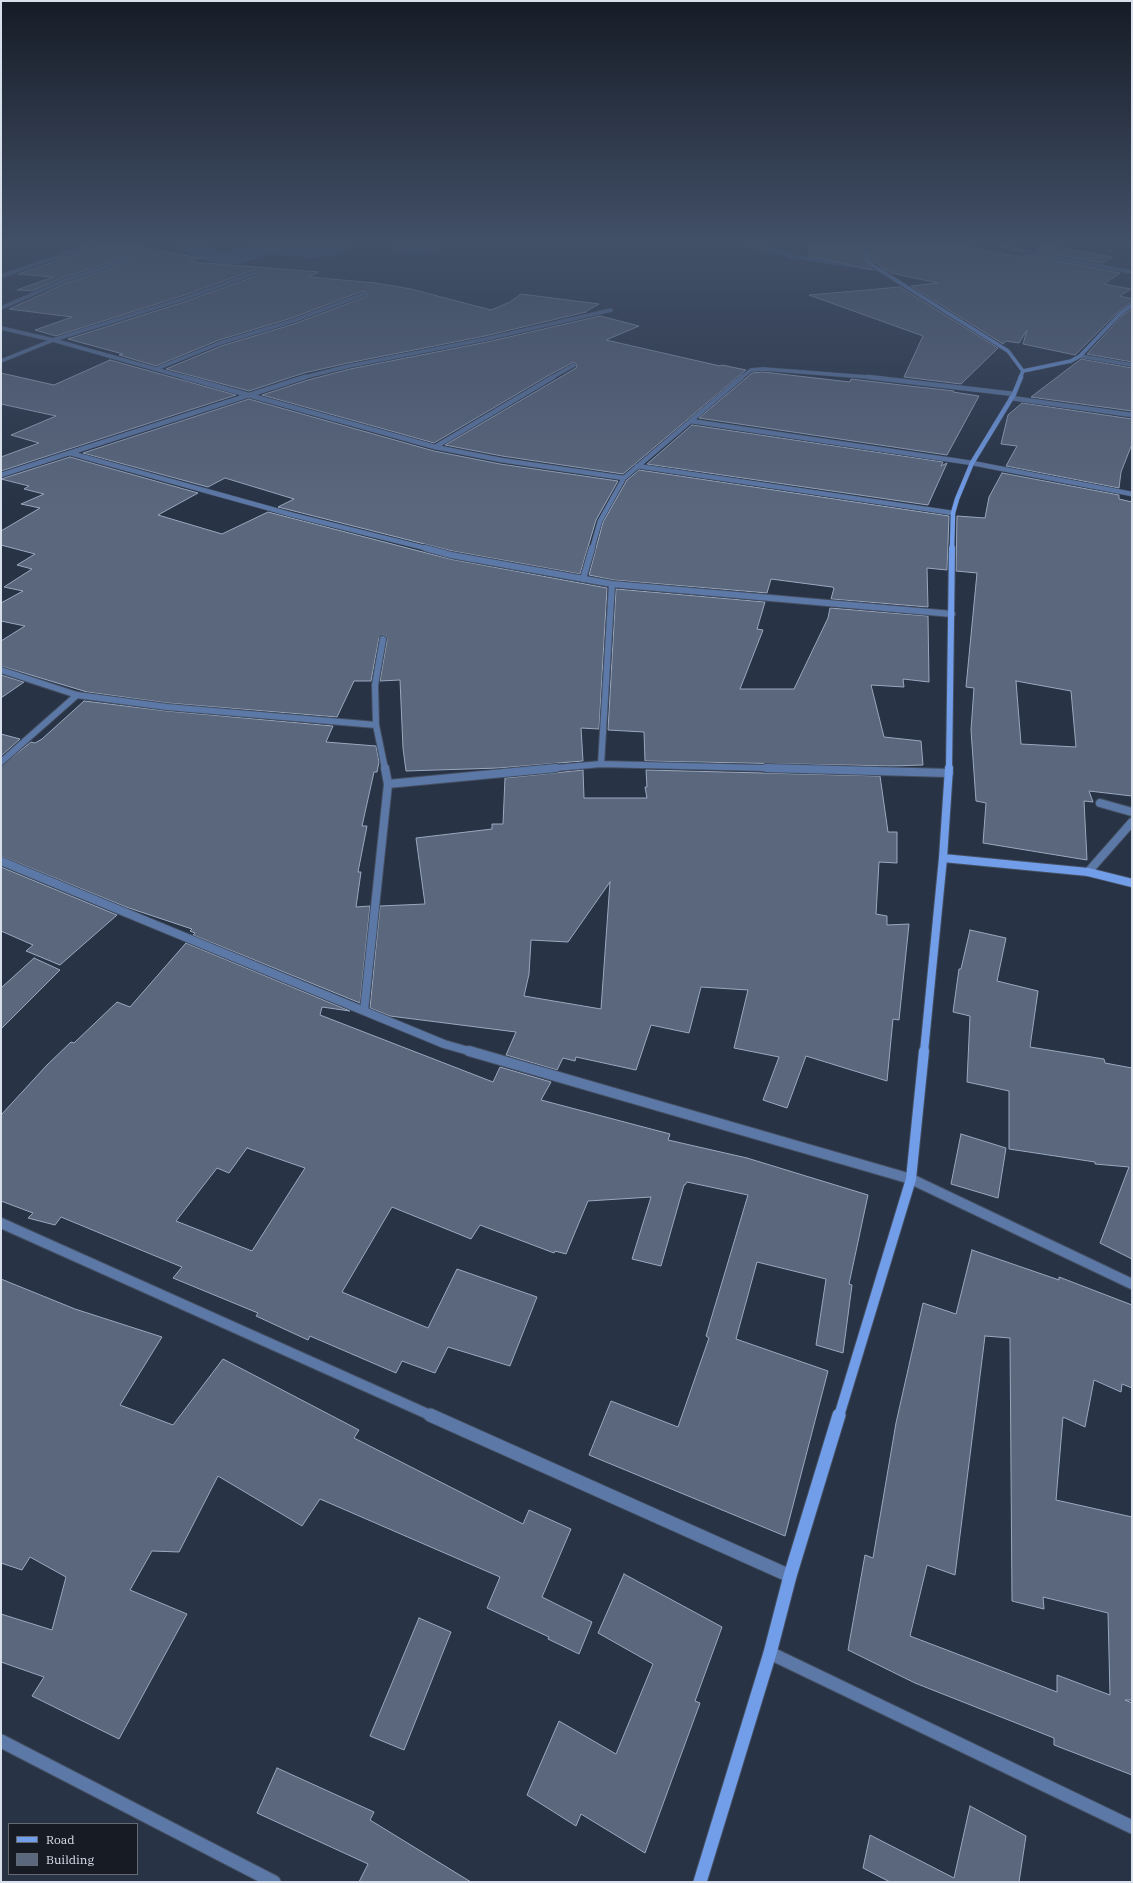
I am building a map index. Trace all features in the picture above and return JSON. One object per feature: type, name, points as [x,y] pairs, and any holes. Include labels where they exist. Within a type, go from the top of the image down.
[{"type":"street","points":[[22,333],[53,340],[435,447],[501,460],[624,478]]},
{"type":"street","points":[[1,361],[53,340],[76,333]]},
{"type":"street","points":[[156,369],[220,343],[254,333]]},
{"type":"street","points":[[1,475],[290,381],[349,366],[512,333]]},
{"type":"street","points":[[979,333],[1008,351],[1023,371]]},
{"type":"street","points":[[1023,371],[1071,361],[1080,356],[1103,333]]},
{"type":"street","points":[[1080,356],[1132,365]]},
{"type":"street","points":[[435,447],[574,365]]},
{"type":"street","points":[[583,579],[600,521],[624,478],[749,371],[758,369],[902,380],[1132,415]]},
{"type":"street","points":[[700,1882],[770,1653],[790,1576],[911,1179],[943,858],[949,773],[953,513],[957,499],[972,463],[1012,396],[1023,371]]},
{"type":"street","points":[[691,421],[972,463],[1132,494]]},
{"type":"street","points":[[70,453],[294,516],[451,555],[612,584],[952,614]]},
{"type":"street","points":[[637,466],[953,513]]},
{"type":"street","points":[[601,764],[612,584]]},
{"type":"street","points":[[364,1011],[388,784],[376,725],[375,685],[384,639]]},
{"type":"street","points":[[1,670],[77,695],[167,707],[376,725]]},
{"type":"street","points":[[1,762],[77,695]]},
{"type":"street","points":[[388,784],[601,764],[949,773]]},
{"type":"street","points":[[1100,803],[1132,812]]},
{"type":"street","points":[[1088,872],[1132,822]]},
{"type":"street","points":[[943,858],[1088,872],[1132,882]]},
{"type":"street","points":[[1,861],[444,1044],[911,1179],[1132,1284]]},
{"type":"street","points":[[1,1223],[790,1576]]},
{"type":"street","points":[[770,1653],[1132,1827]]},
{"type":"street","points":[[1,1741],[274,1882]]},
{"type":"building","points":[[45,333],[66,333],[56,336]]},
{"type":"building","points":[[87,333],[243,333],[219,340],[156,366],[119,355],[123,354],[68,339]]},
{"type":"building","points":[[265,333],[498,333],[304,373],[249,391],[166,369],[221,346]]},
{"type":"building","points":[[527,333],[623,333],[606,340],[720,366],[722,365],[746,370],[623,474],[502,456],[445,445],[576,368],[577,365],[574,362],[434,443],[262,395],[308,380],[350,369]]},
{"type":"building","points":[[914,333],[974,333],[998,348],[961,384],[904,377],[923,336]]},
{"type":"building","points":[[985,333],[1025,333],[1019,343],[1006,341],[1003,344]]},
{"type":"building","points":[[1026,333],[1097,333],[1075,355],[1023,344]]},
{"type":"building","points":[[1107,333],[1132,333],[1132,362],[1087,354]]},
{"type":"building","points":[[1081,359],[1132,368],[1132,411],[1031,397]]},
{"type":"building","points":[[110,360],[236,395],[1,471],[1,457],[39,443],[11,435],[56,416],[1,404],[1,373],[54,385]]},
{"type":"building","points":[[763,372],[850,382],[851,379],[954,391],[953,392],[979,396],[947,455],[699,418],[752,373]]},
{"type":"building","points":[[249,399],[434,451],[500,464],[618,481],[596,520],[580,574],[452,551],[278,507],[294,499],[225,478],[208,487],[83,453]]},
{"type":"building","points":[[1022,403],[1132,419],[1132,444],[1121,472],[1119,488],[1006,466],[1017,446],[1001,444],[1008,415]]},
{"type":"building","points":[[692,425],[943,462],[941,466],[947,463],[928,505],[647,464]]},
{"type":"building","points":[[70,457],[198,493],[158,515],[222,534],[268,512],[450,559],[607,588],[599,729],[581,728],[583,761],[499,768],[406,771],[403,748],[400,680],[380,681],[387,640],[386,636],[383,635],[379,638],[371,681],[354,681],[337,717],[167,703],[87,692],[1,666],[1,641],[25,626],[1,621],[1,603],[23,591],[4,587],[32,569],[17,565],[35,554],[1,545],[1,531],[40,508],[21,504],[44,494],[24,489],[29,486],[1,479]]},
{"type":"building","points":[[639,470],[949,516],[947,570],[927,568],[928,607],[831,599],[834,588],[832,587],[771,579],[767,593],[613,580],[589,575],[603,522],[627,480]]},
{"type":"building","points":[[1002,473],[1119,495],[1119,499],[1132,502],[1132,796],[1089,791],[1093,802],[1084,801],[1087,860],[983,843],[986,803],[976,801],[971,730],[974,688],[966,687],[977,573],[956,571],[957,516],[985,518],[989,497]],"holes":[[[1016,681],[1071,691],[1076,747],[1021,744]]]},
{"type":"building","points":[[616,589],[765,602],[757,629],[763,630],[740,689],[794,689],[828,618],[830,608],[928,616],[929,682],[903,679],[904,687],[871,685],[884,737],[921,741],[923,765],[891,766],[645,761],[644,732],[608,730]]},
{"type":"building","points":[[1,675],[24,682],[1,698]]},
{"type":"building","points":[[84,701],[167,711],[333,726],[326,742],[376,746],[379,762],[377,772],[374,772],[362,826],[367,826],[358,872],[361,872],[356,907],[370,906],[360,1003],[193,935],[195,933],[190,931],[192,929],[126,907],[1,856],[1,766],[31,742],[35,743],[42,739]]},
{"type":"building","points":[[1,734],[20,739],[1,756]]},
{"type":"building","points":[[583,770],[584,798],[647,798],[645,787],[647,787],[646,770],[880,776],[888,832],[897,832],[897,863],[879,862],[876,914],[887,916],[887,925],[909,924],[899,1020],[893,1019],[887,1081],[806,1056],[787,1108],[763,1100],[779,1057],[734,1048],[748,990],[701,987],[689,1033],[651,1025],[636,1070],[576,1057],[575,1061],[563,1058],[557,1070],[506,1055],[516,1032],[390,1016],[370,1008],[380,906],[425,904],[416,838],[492,829],[492,824],[503,824],[505,778]],"holes":[[[610,882],[601,1009],[524,996],[529,974],[531,940],[568,942]]]},
{"type":"building","points":[[1,867],[117,915],[60,965],[26,951],[33,945],[1,931]]},
{"type":"building","points":[[970,930],[1006,938],[997,981],[1038,991],[1030,1047],[1104,1059],[1105,1063],[1132,1068],[1132,1259],[1100,1243],[1129,1167],[1095,1164],[1095,1162],[1009,1149],[1009,1091],[967,1082],[970,1016],[953,1012],[959,969],[961,969]]},
{"type":"building","points":[[186,943],[350,1011],[322,1007],[320,1015],[493,1082],[500,1067],[551,1082],[541,1100],[670,1134],[668,1140],[747,1158],[868,1195],[849,1284],[852,1285],[843,1353],[816,1345],[826,1279],[757,1262],[736,1339],[828,1371],[785,1536],[589,1455],[611,1401],[678,1427],[709,1338],[706,1336],[748,1195],[687,1182],[684,1185],[661,1266],[632,1259],[651,1197],[588,1201],[566,1254],[555,1251],[554,1253],[480,1225],[471,1239],[392,1207],[342,1292],[428,1328],[457,1269],[537,1297],[510,1366],[448,1347],[435,1373],[402,1361],[396,1373],[310,1336],[308,1340],[256,1316],[258,1313],[173,1278],[182,1267],[61,1217],[55,1225],[28,1218],[33,1213],[1,1201],[1,1115],[47,1065],[71,1042],[74,1043],[117,1002],[130,1007]],"holes":[[[247,1148],[305,1168],[252,1251],[176,1221],[217,1168],[229,1173]]]},
{"type":"building","points":[[34,958],[60,970],[1,1029],[1,988]]},
{"type":"building","points":[[961,1134],[1006,1148],[998,1198],[951,1184]]},
{"type":"building","points":[[972,1250],[1059,1280],[1059,1277],[1132,1305],[1132,1388],[1122,1384],[1121,1392],[1094,1380],[1085,1427],[1063,1417],[1056,1500],[1132,1517],[1132,1700],[1125,1700],[1132,1703],[1132,1775],[1054,1745],[1054,1738],[915,1683],[848,1650],[865,1555],[873,1558],[896,1423],[923,1303],[956,1314]],"holes":[[[985,1336],[1010,1338],[1012,1601],[1044,1609],[1043,1597],[1108,1613],[1110,1695],[1057,1675],[1057,1692],[910,1636],[927,1565],[955,1575]]]},
{"type":"building","points":[[1,1279],[75,1309],[162,1337],[120,1405],[173,1425],[223,1359],[359,1430],[354,1438],[523,1524],[529,1510],[571,1529],[542,1597],[592,1622],[579,1654],[548,1639],[549,1637],[487,1608],[500,1577],[320,1499],[302,1526],[218,1476],[179,1552],[152,1551],[130,1590],[187,1614],[119,1739],[32,1696],[44,1677],[1,1662],[1,1614],[52,1630],[66,1577],[30,1557],[22,1570],[1,1563]]},
{"type":"building","points":[[624,1574],[722,1627],[695,1701],[700,1703],[645,1853],[581,1814],[576,1826],[527,1795],[559,1721],[616,1754],[653,1664],[598,1633]]},
{"type":"building","points":[[419,1618],[451,1632],[404,1750],[370,1736]]},
{"type":"building","points":[[277,1768],[374,1812],[370,1820],[471,1882],[359,1882],[368,1864],[257,1813]]},
{"type":"building","points":[[970,1806],[1026,1836],[1019,1882],[890,1882],[863,1868],[870,1835],[954,1878]]}]
